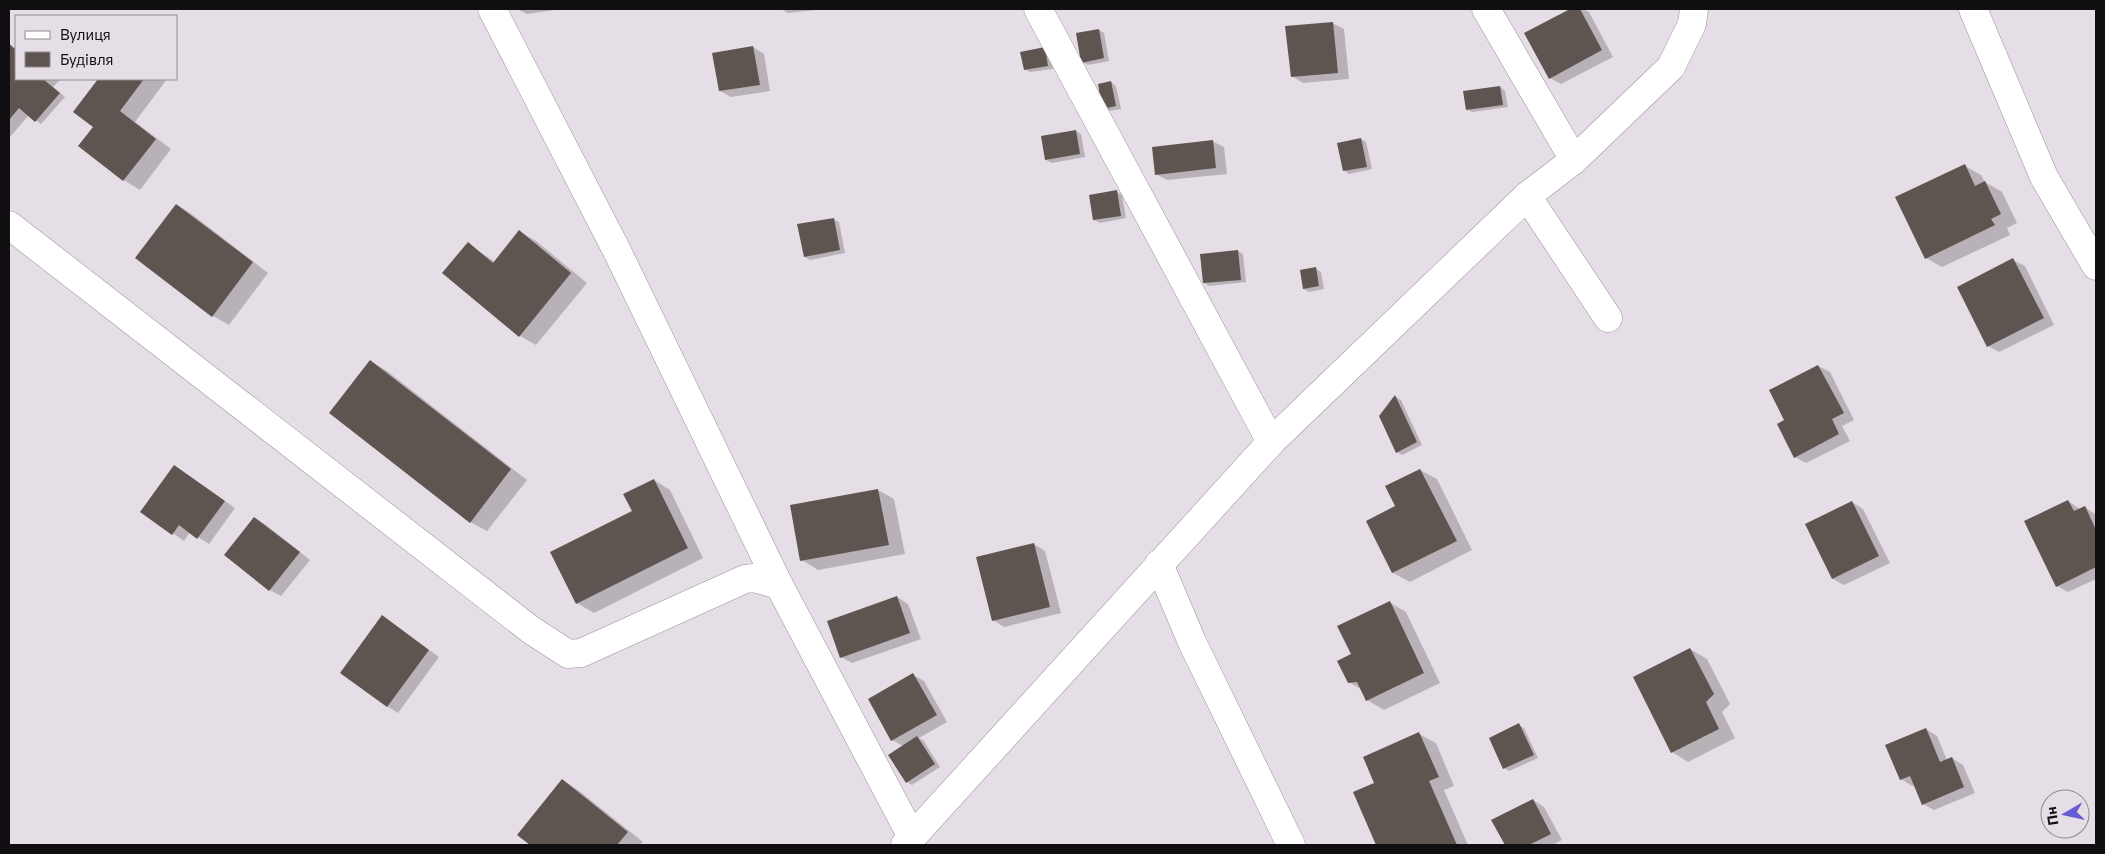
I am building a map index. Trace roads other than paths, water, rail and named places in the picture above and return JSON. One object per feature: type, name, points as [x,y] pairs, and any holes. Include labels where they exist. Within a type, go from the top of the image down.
[{"type":"street","points":[[492,9],[616,249],[779,585],[908,841],[1271,442],[1528,196],[1574,160],[1671,67],[1692,24],[1694,9]]},
{"type":"street","points":[[1038,9],[1271,442]]},
{"type":"street","points":[[1486,9],[1574,160]]},
{"type":"street","points":[[1973,9],[2044,177],[2096,266]]},
{"type":"street","points":[[1528,196],[1608,318]]},
{"type":"street","points":[[9,226],[531,630],[568,654],[581,653],[745,579],[754,578],[779,585]]},
{"type":"street","points":[[1160,564],[1192,642],[1291,845]]}]
